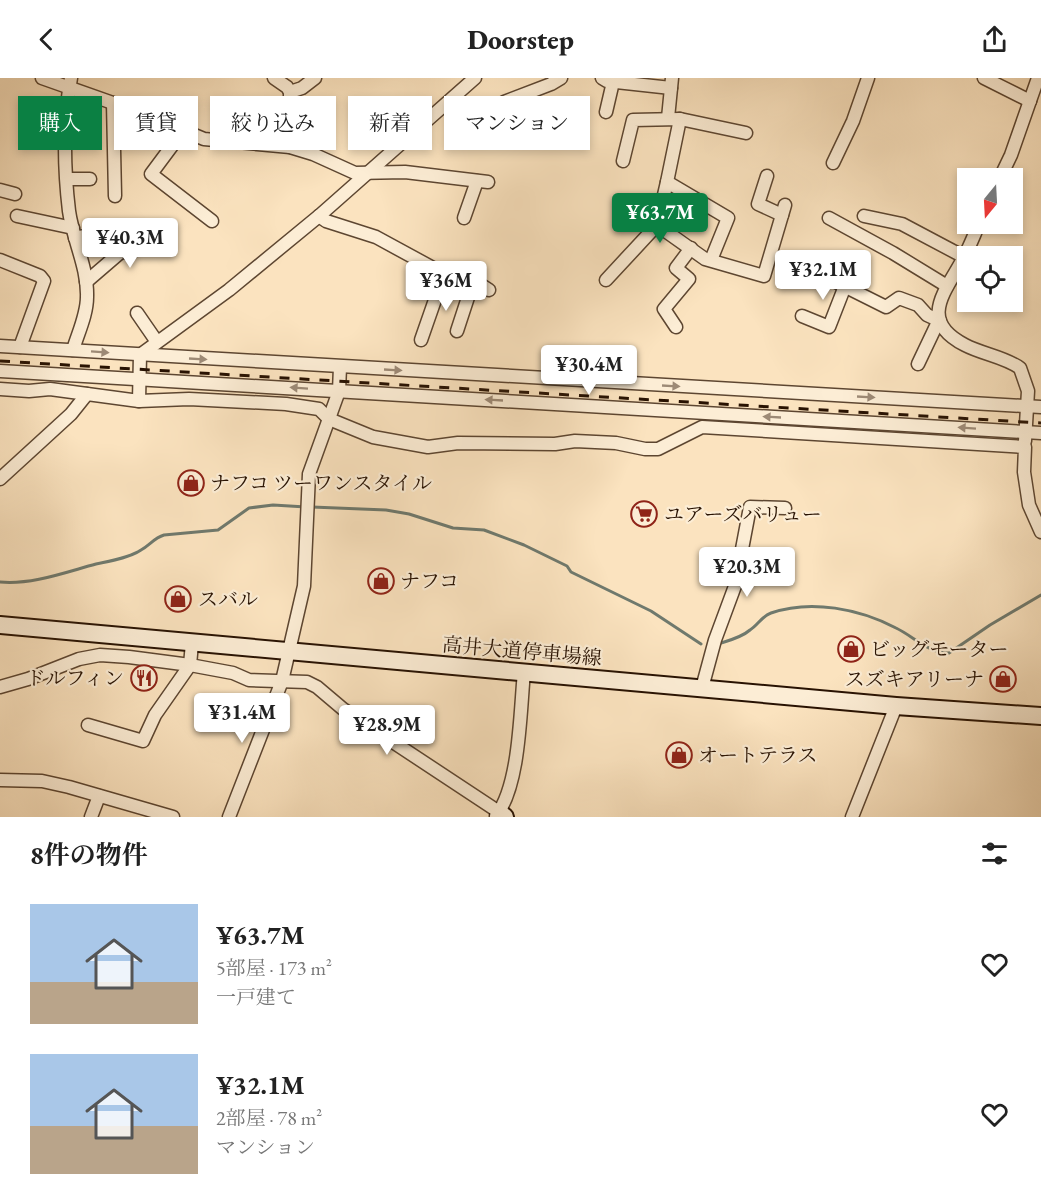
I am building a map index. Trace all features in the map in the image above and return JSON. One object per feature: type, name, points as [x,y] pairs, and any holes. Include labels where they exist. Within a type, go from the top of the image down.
[{"type":"main road","name":"高井大道停車場線","points":[[0,625],[896,706],[1041,717]]},
{"type":"street","points":[[42,78],[70,83],[113,103],[115,196]]},
{"type":"street","points":[[274,78],[287,87],[290,96]]},
{"type":"street","points":[[290,92],[302,88],[315,78]]},
{"type":"street","points":[[140,355],[229,290],[319,216],[475,78]]},
{"type":"street","points":[[520,96],[561,78]]},
{"type":"street","points":[[833,163],[853,121],[868,78]]},
{"type":"street","points":[[984,78],[1030,100]]},
{"type":"street","points":[[1005,168],[1038,78]]},
{"type":"street","points":[[606,112],[607,80],[671,83],[674,118],[667,182],[657,225],[606,280]]},
{"type":"street","points":[[70,83],[66,152],[67,179],[74,233],[86,282],[86,308],[73,350]]},
{"type":"street","points":[[623,161],[633,120],[674,118],[746,133]]},
{"type":"street","points":[[169,150],[151,174],[212,221]]},
{"type":"street","points":[[300,150],[355,173],[405,172],[482,182],[464,218]]},
{"type":"street","points":[[657,225],[711,261],[764,276],[784,210],[758,204],[767,176]]},
{"type":"street","points":[[67,179],[90,179]]},
{"type":"street","points":[[667,182],[728,218],[711,261]]},
{"type":"street","points":[[0,190],[15,194]]},
{"type":"street","points":[[17,216],[74,233],[114,230]]},
{"type":"street","points":[[319,216],[326,221],[376,237],[444,273],[474,279],[489,290]]},
{"type":"street","points":[[864,216],[902,224],[957,253]]},
{"type":"street","points":[[829,218],[947,286]]},
{"type":"street","points":[[86,282],[122,251],[130,254],[150,232]]},
{"type":"street","points":[[676,327],[664,309],[689,279],[676,268],[690,248]]},
{"type":"street","points":[[0,260],[40,276],[44,281],[20,347]]},
{"type":"street","points":[[957,271],[937,308],[940,321],[951,337],[962,344],[1020,368],[1028,391],[1024,472],[1029,505],[1041,532]]},
{"type":"street","points":[[421,340],[444,273]]},
{"type":"street","points":[[818,273],[886,307],[899,298],[918,305],[927,315],[940,321]]},
{"type":"street","points":[[457,331],[474,279]]},
{"type":"street","points":[[802,316],[829,327],[846,286]]},
{"type":"street","points":[[136,313],[158,342]]},
{"type":"street","points":[[918,364],[940,321]]},
{"type":"street","points":[[0,346],[1041,407]]},
{"type":"street","points":[[139,401],[140,355]]},
{"type":"street","points":[[230,817],[282,681],[304,586],[309,474],[339,391],[340,367]]},
{"type":"street","points":[[0,371],[1041,433]]},
{"type":"street","points":[[0,389],[29,391],[50,389],[139,401],[189,399],[286,404],[319,409],[329,419],[373,437],[428,447],[458,442],[555,444],[575,441],[616,442],[645,449],[658,449],[702,427],[1025,447]]},
{"type":"street","points":[[0,479],[71,414],[87,394]]},
{"type":"street","points":[[702,688],[715,640],[735,586],[750,507],[785,508]]},
{"type":"street","points":[[99,634],[100,656]]},
{"type":"street","points":[[88,725],[142,741],[155,715],[190,665],[192,643]]},
{"type":"street","points":[[0,687],[28,679],[79,658],[100,656],[129,657],[190,665],[233,673],[249,680],[307,682],[317,687],[343,709],[500,815],[513,771],[524,672]]},
{"type":"street","points":[[852,817],[896,706]]},
{"type":"street","points":[[0,780],[42,781],[173,817]]},
{"type":"street","points":[[91,817],[99,796]]},
{"type":"waterway","points":[[0,582],[37,580],[119,559],[136,553],[164,535],[218,530],[249,508],[273,505],[306,507]]},
{"type":"waterway","points":[[312,507],[386,510],[409,514],[453,528],[484,530],[524,545],[567,566],[571,572],[651,611],[701,644]]},
{"type":"waterway","points":[[721,643],[744,635],[771,613],[786,609],[819,607],[851,611],[882,621],[928,648],[949,653],[990,625],[1041,595]]},
{"type":"railway","points":[[0,361],[1041,423]]},
{"type":"place","name":"ナフコ ツーワンスタイル","points":[[191,483]]},
{"type":"place","name":"ユアーズバリュー","points":[[644,514]]},
{"type":"place","name":"ナフコ","points":[[381,581]]},
{"type":"place","name":"スバル","points":[[178,599]]},
{"type":"place","name":"ビッグモーター","points":[[851,649]]},
{"type":"place","name":"ドルフィン","points":[[144,678]]},
{"type":"place","name":"スズキアリーナ","points":[[1003,679]]},
{"type":"place","name":"オートテラス","points":[[679,755]]}]
